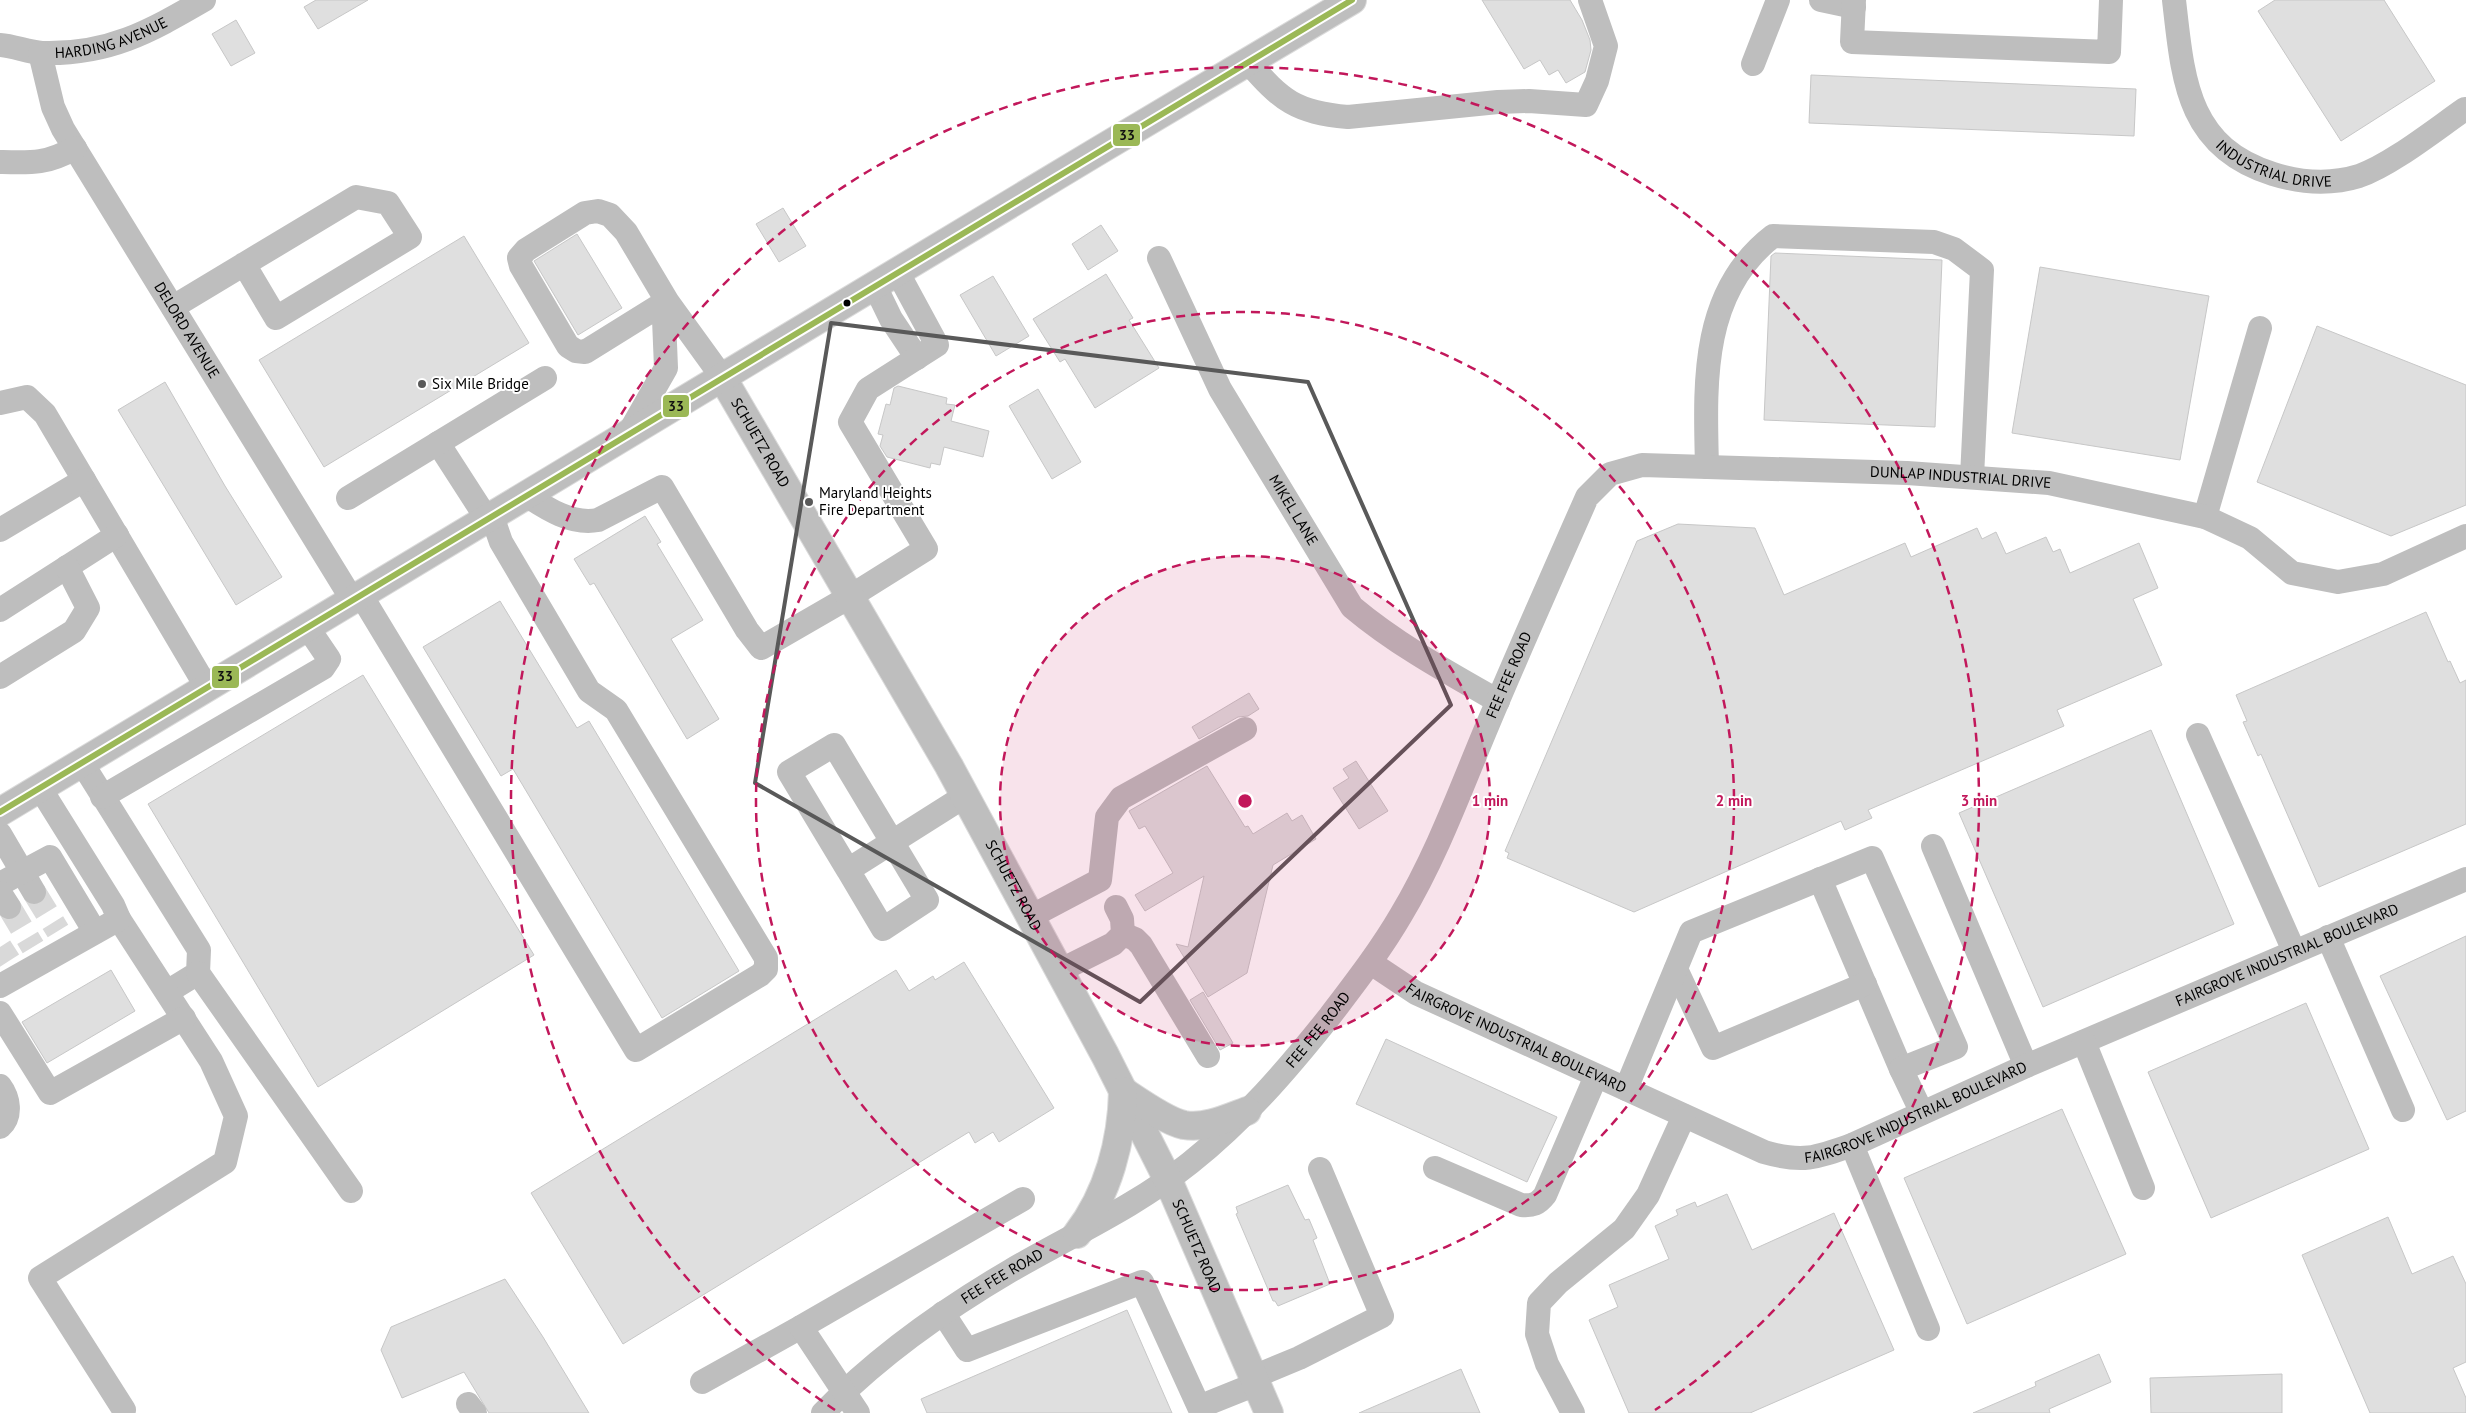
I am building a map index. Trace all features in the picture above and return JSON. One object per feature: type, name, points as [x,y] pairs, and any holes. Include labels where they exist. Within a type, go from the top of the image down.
[{"type":"main road","points":[[0,812],[1248,62],[1343,2]]},
{"type":"main road","name":"SCHUETZ ROAD","points":[[722,377],[851,596],[965,796],[1060,971],[1168,1180],[1269,1413]]},
{"type":"main road","points":[[1123,1091],[1144,1106],[1184,1125],[1215,1123],[1247,1112]]},
{"type":"main road","points":[[1077,1234],[1088,1219],[1108,1176],[1123,1108],[1123,1091]]},
{"type":"street","name":"HARDING AVENUE","points":[[0,45],[40,53],[118,44],[138,37],[204,0]]},
{"type":"street","points":[[1248,62],[1278,94],[1307,111],[1321,114],[1348,117],[1528,101],[1586,105],[1597,81],[1606,46],[1590,0]]},
{"type":"street","points":[[1753,64],[1778,0]]},
{"type":"street","points":[[1821,0],[1854,4],[1852,42],[2109,52],[2111,0]]},
{"type":"street","name":"INDUSTRIAL DRIVE","points":[[2175,1],[2185,74],[2197,114],[2204,127],[2216,142],[2257,169],[2287,178],[2322,183],[2359,175],[2384,163],[2465,109]]},
{"type":"street","name":"DELORD AVENUE","points":[[40,53],[53,107],[75,148],[357,598],[636,1050],[760,975],[766,969],[766,958],[616,710],[590,691],[501,542],[490,518]]},
{"type":"street","points":[[0,162],[38,164],[56,159],[75,148]]},
{"type":"street","points":[[173,306],[356,197],[388,204],[410,236],[276,318],[244,264]]},
{"type":"street","points":[[667,301],[585,352],[576,351],[568,346],[518,258],[526,250],[586,213],[598,211],[610,215],[626,232],[667,301],[722,377]]},
{"type":"street","points":[[1707,467],[1705,392],[1710,345],[1719,309],[1736,277],[1755,250],[1773,236],[1934,242],[1954,249],[1982,270],[1972,477]]},
{"type":"street","name":"MIKEL LANE","points":[[1159,258],[1220,389],[1352,607],[1374,626],[1410,650],[1498,701]]},
{"type":"street","points":[[526,496],[555,514],[591,522],[662,487],[747,630],[761,648],[851,596],[926,549],[850,422],[868,389],[937,345],[886,280]]},
{"type":"street","points":[[886,280],[890,319],[917,358]]},
{"type":"street","points":[[629,433],[666,368],[664,319],[667,301]]},
{"type":"street","points":[[2205,517],[2260,328]]},
{"type":"street","points":[[348,498],[545,378]]},
{"type":"street","points":[[0,403],[27,397],[45,414],[207,688]]},
{"type":"street","points":[[438,443],[490,518]]},
{"type":"street","name":"DUNLAP INDUSTRIAL DRIVE","points":[[1610,474],[1642,465],[1907,473],[2049,483],[2205,517],[2250,538],[2292,573],[2338,582],[2383,574],[2466,536]]},
{"type":"street","name":"FEE FEE ROAD","points":[[823,1413],[844,1391],[885,1355],[943,1313],[1009,1272],[1139,1199],[1168,1180],[1192,1162],[1247,1112],[1283,1075],[1371,963],[1402,914],[1437,846],[1587,497],[1610,474]]},
{"type":"street","points":[[0,530],[84,480]]},
{"type":"street","points":[[0,610],[117,535]]},
{"type":"street","points":[[0,677],[74,632],[88,608],[67,567]]},
{"type":"street","points":[[102,797],[323,668],[329,658],[308,628]]},
{"type":"street","points":[[1030,917],[1100,880],[1107,817],[1121,798],[1245,729]]},
{"type":"street","points":[[2198,735],[2294,951]]},
{"type":"street","points":[[834,744],[927,900],[883,929],[848,870],[789,772],[834,744]]},
{"type":"street","points":[[82,763],[198,950],[198,973],[351,1192]]},
{"type":"street","points":[[40,788],[113,905],[118,918],[211,1061],[236,1116],[225,1162],[40,1278],[124,1410]]},
{"type":"street","points":[[848,870],[965,796]]},
{"type":"street","points":[[0,834],[34,892]]},
{"type":"street","points":[[1933,846],[2026,1066]]},
{"type":"street","points":[[0,884],[22,870],[50,857],[95,932]]},
{"type":"street","points":[[1626,1089],[1692,932],[1872,858],[1956,1047],[1902,1069]]},
{"type":"street","points":[[1820,879],[1922,1113]]},
{"type":"street","name":"FAIRGROVE INDUSTRIAL BOULEVARD","points":[[1371,963],[1416,993],[1764,1152],[1785,1158],[1810,1158],[1852,1145],[2026,1066],[2466,879]]},
{"type":"street","points":[[1060,971],[1113,944],[1123,934],[1122,919],[1116,907]]},
{"type":"street","points":[[9,974],[63,939],[95,932],[118,918]]},
{"type":"street","points":[[1123,934],[1135,939],[1141,945],[1208,1056]]},
{"type":"street","points":[[2328,938],[2403,1110]]},
{"type":"street","points":[[1676,969],[1713,1048],[1865,984]]},
{"type":"street","points":[[167,992],[198,973]]},
{"type":"street","points":[[0,1014],[50,1093],[184,1018]]},
{"type":"street","points":[[2084,1042],[2143,1188]]},
{"type":"street","points":[[1436,1168],[1521,1205],[1531,1206],[1539,1203],[1545,1195],[1596,1076]]},
{"type":"street","points":[[0,1086],[9,1106],[4,1123],[0,1127]]},
{"type":"street","points":[[1572,1413],[1547,1364],[1537,1334],[1540,1303],[1558,1283],[1624,1229],[1648,1195],[1684,1116]]},
{"type":"street","points":[[1852,1145],[1928,1329]]},
{"type":"street","points":[[943,1313],[968,1350],[1142,1282],[1199,1407],[1382,1316],[1320,1169]]},
{"type":"street","points":[[702,1382],[1023,1199]]},
{"type":"street","points":[[801,1327],[858,1413]]},
{"type":"highlighted area","points":[[831,323],[1308,382],[1451,705],[1140,1002],[755,783]]},
{"type":"building","points":[[316,0],[368,0],[318,29],[304,7]]},
{"type":"building","points":[[1482,0],[1570,0],[1582,20],[1590,40],[1591,50],[1585,72],[1566,83],[1558,70],[1549,75],[1540,60],[1524,69]]},
{"type":"building","points":[[2275,0],[2384,0],[2435,81],[2341,141],[2258,11]]},
{"type":"building","points":[[236,20],[255,53],[231,66],[212,34]]},
{"type":"building","points":[[1811,75],[2136,89],[2134,136],[1809,123]]},
{"type":"building","points":[[783,208],[806,246],[779,262],[756,224]]},
{"type":"building","points":[[1101,225],[1118,251],[1088,270],[1072,244]]},
{"type":"building","points":[[577,234],[622,308],[578,335],[534,261]]},
{"type":"building","points":[[464,236],[529,343],[324,467],[259,360]]},
{"type":"building","points":[[1775,253],[1942,260],[1935,427],[1764,420],[1771,256]]},
{"type":"building","points":[[2040,267],[2209,296],[2180,460],[2012,433]]},
{"type":"building","points":[[1106,274],[1133,318],[1129,320],[1159,368],[1095,408],[1065,359],[1060,362],[1033,319]]},
{"type":"building","points":[[993,276],[1029,336],[996,356],[960,295]]},
{"type":"building","points":[[2317,326],[2466,385],[2466,505],[2391,536],[2257,482]]},
{"type":"building","points":[[165,382],[225,486],[282,577],[236,605],[118,410]]},
{"type":"building","points":[[898,386],[947,398],[946,404],[955,405],[951,421],[989,431],[983,457],[944,447],[940,465],[931,463],[930,468],[887,457],[880,446],[883,435],[878,434],[886,404],[890,405],[894,388]]},
{"type":"building","points":[[1038,389],[1081,462],[1052,479],[1009,406]]},
{"type":"building","points":[[645,516],[661,542],[657,544],[703,620],[671,639],[719,719],[687,739],[594,583],[590,585],[574,559]]},
{"type":"building","points":[[1678,524],[1755,528],[1784,595],[1905,543],[1911,557],[1977,528],[1982,539],[1996,532],[2006,554],[2046,537],[2053,552],[2060,549],[2070,573],[2139,543],[2158,588],[2133,599],[2162,665],[2057,710],[2064,726],[1868,810],[1872,818],[1845,830],[1841,821],[1634,912],[1507,858],[1509,853],[1505,851],[1637,541]]},
{"type":"building","points":[[500,601],[577,728],[589,721],[739,971],[662,1018],[513,769],[501,776],[423,647]]},
{"type":"building","points":[[2426,612],[2448,662],[2450,661],[2460,683],[2466,680],[2466,824],[2319,887],[2261,754],[2258,756],[2243,722],[2247,721],[2236,695]]},
{"type":"building","points":[[363,675],[534,955],[318,1087],[148,804]]},
{"type":"building","points":[[1249,693],[1259,709],[1248,716],[1238,717],[1199,739],[1192,727]]},
{"type":"building","points":[[2151,730],[2234,924],[2043,1007],[1959,813]]},
{"type":"building","points":[[1356,761],[1388,811],[1359,829],[1333,788],[1349,778],[1343,769]]},
{"type":"building","points":[[1207,766],[1245,827],[1248,826],[1253,834],[1287,813],[1292,821],[1302,815],[1316,839],[1273,865],[1247,973],[1208,997],[1176,944],[1188,947],[1204,876],[1145,911],[1135,895],[1173,873],[1145,826],[1139,829],[1129,811]]},
{"type":"building","points":[[2466,936],[2466,1111],[2447,1120],[2380,976]]},
{"type":"building","points":[[964,962],[1054,1108],[999,1142],[993,1132],[975,1143],[969,1132],[623,1344],[531,1193],[896,970],[909,991],[933,976],[935,980]]},
{"type":"building","points":[[111,970],[135,1011],[47,1063],[22,1022]]},
{"type":"building","points":[[1203,992],[1233,1043],[1220,1050],[1190,1000]]},
{"type":"building","points":[[2306,1003],[2369,1149],[2211,1218],[2148,1072]]},
{"type":"building","points":[[1386,1039],[1557,1117],[1527,1182],[1356,1104]]},
{"type":"building","points":[[2062,1109],[2126,1254],[1967,1324],[1904,1178]]},
{"type":"building","points":[[1288,1185],[1305,1220],[1309,1219],[1317,1238],[1313,1240],[1330,1284],[1278,1306],[1273,1301],[1236,1214],[1238,1213],[1236,1207]]},
{"type":"building","points":[[1727,1194],[1752,1250],[1834,1213],[1894,1350],[1750,1413],[1629,1413],[1589,1320],[1618,1307],[1609,1285],[1669,1259],[1655,1226],[1678,1215],[1676,1210],[1695,1202],[1697,1207]]},
{"type":"building","points":[[2388,1217],[2412,1274],[2453,1256],[2466,1284],[2466,1362],[2453,1368],[2466,1398],[2466,1413],[2370,1413],[2302,1255]]},
{"type":"building","points":[[505,1279],[589,1413],[489,1413],[464,1372],[402,1398],[381,1350],[391,1327]]},
{"type":"building","points":[[1127,1310],[1172,1413],[927,1413],[921,1399]]},
{"type":"building","points":[[2099,1354],[2111,1382],[2049,1409],[2050,1413],[1973,1413],[2036,1386],[2035,1382]]},
{"type":"building","points":[[1461,1369],[1480,1413],[1359,1413]]},
{"type":"building","points":[[2282,1374],[2282,1413],[2151,1413],[2150,1378]]},
{"type":"tunnel","points":[[34,892],[58,931]]},
{"type":"tunnel","points":[[9,907],[33,947]]},
{"type":"tunnel","points":[[0,947],[9,961]]},
{"type":"transit line","name":"33","points":[[0,812],[1352,0]]},
{"type":"place","name":"Six Mile Bridge","points":[[422,384]]},
{"type":"place","name":"Maryland Heights Fire Department","points":[[809,502]]}]
